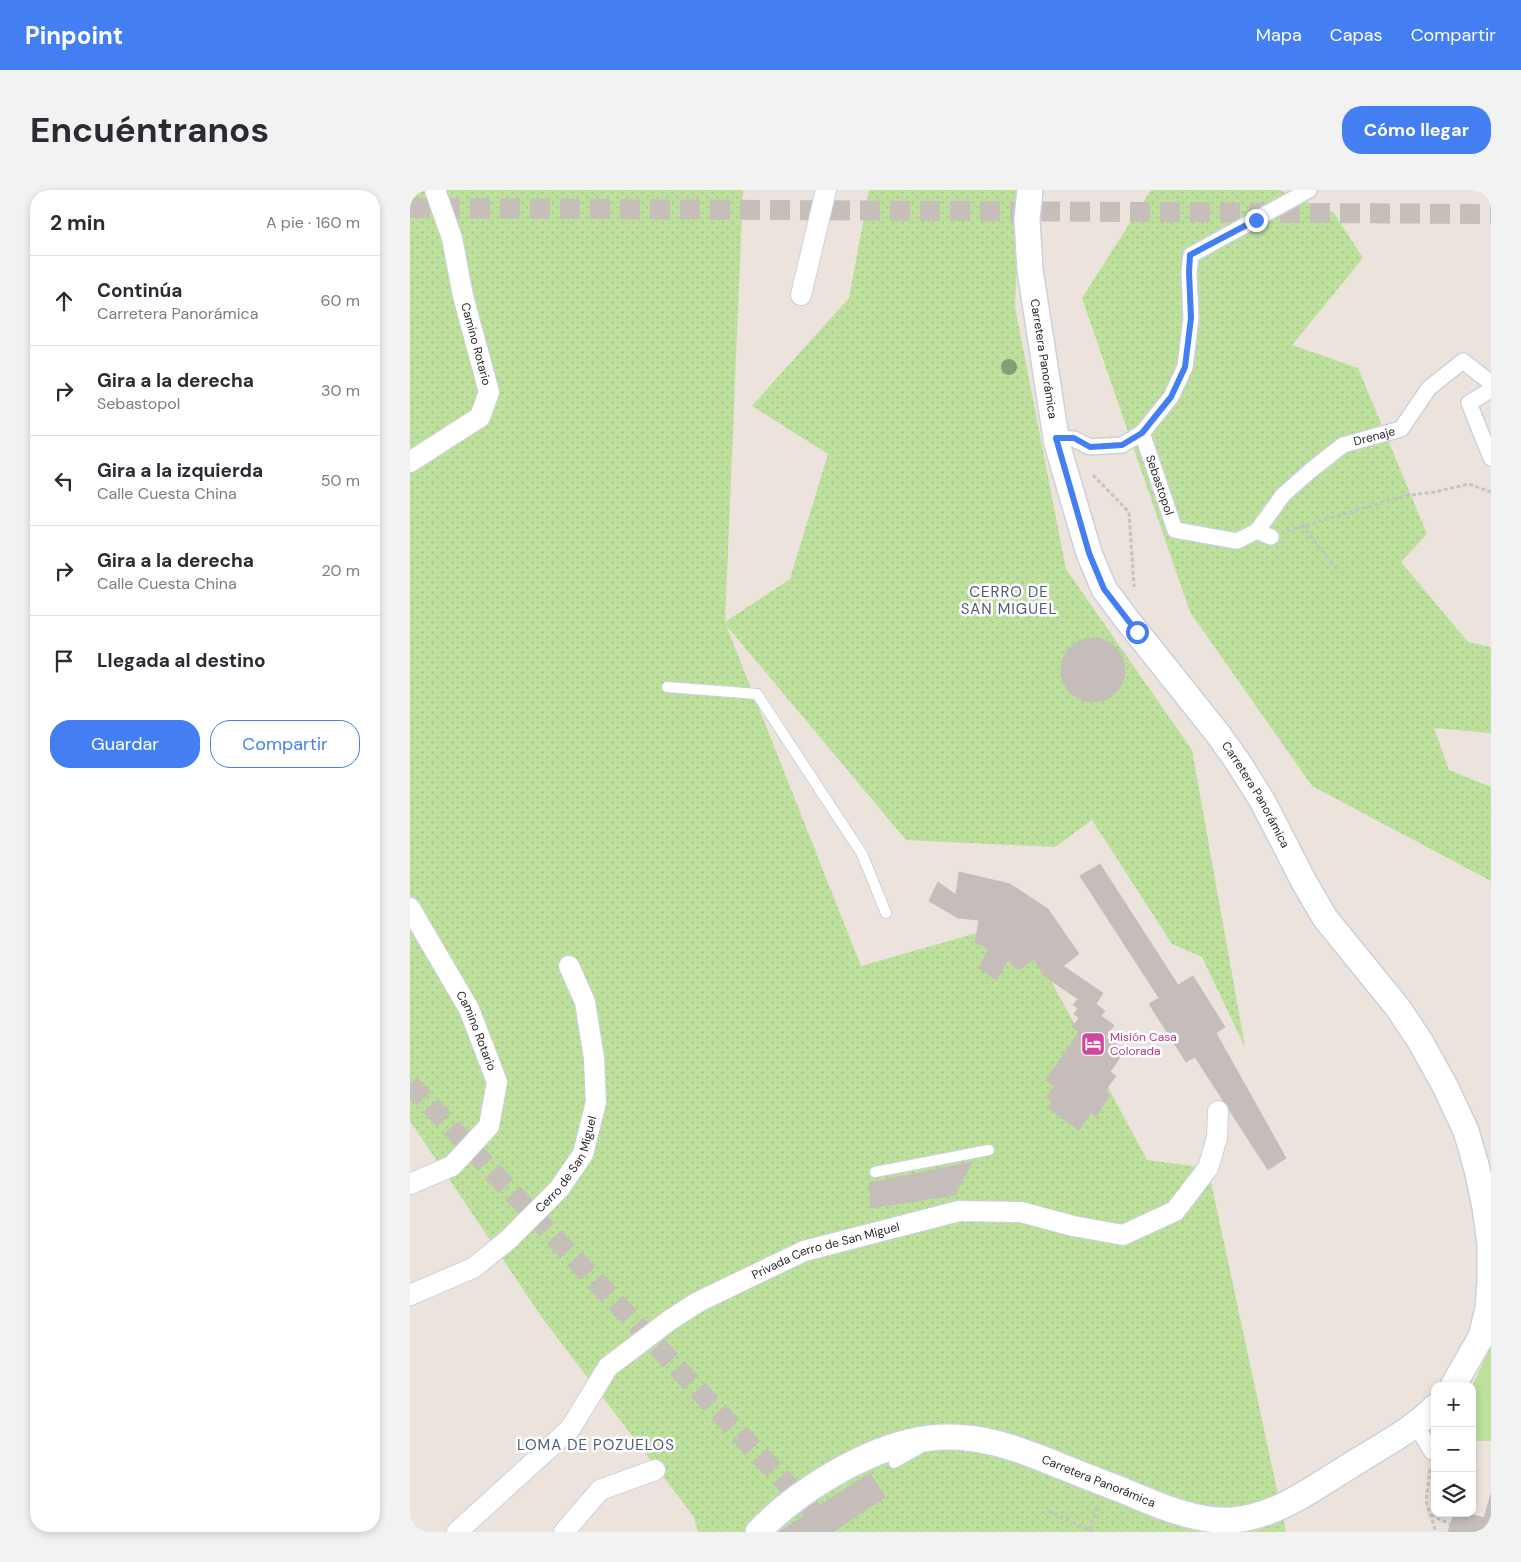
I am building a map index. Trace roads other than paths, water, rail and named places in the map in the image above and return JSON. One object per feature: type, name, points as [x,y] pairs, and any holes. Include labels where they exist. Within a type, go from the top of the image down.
[{"type":"street","name":"Camino Rotario","points":[[410,462],[480,417],[489,392],[463,296],[452,238],[435,190]]},
{"type":"street","points":[[801,295],[826,190]]},
{"type":"street","name":"Carretera Panorámica","points":[[1030,190],[1027,219],[1030,270],[1056,438],[1089,553],[1104,589],[1238,762],[1263,802],[1304,882],[1325,918],[1398,1008],[1420,1041],[1445,1086],[1466,1131],[1485,1207],[1490,1243],[1490,1280],[1488,1309],[1481,1337],[1455,1382]]},
{"type":"street","points":[[1056,438],[1074,438],[1090,447],[1122,445],[1142,433],[1171,397],[1185,367],[1191,318],[1190,255],[1309,190]]},
{"type":"street","name":"Drenaje","points":[[1256,531],[1283,495],[1343,445],[1401,430],[1430,388],[1463,361],[1491,383]]},
{"type":"street","points":[[1491,391],[1469,403],[1491,458]]},
{"type":"street","name":"Sebastopol","points":[[1142,433],[1175,530],[1237,541],[1256,531]]},
{"type":"street","points":[[1256,531],[1271,537]]},
{"type":"street","name":"Camino Rotario","points":[[410,908],[469,1009],[497,1082],[488,1126],[452,1166],[410,1184]]},
{"type":"street","name":"Cerro de San Miguel","points":[[410,1295],[473,1268],[508,1240],[559,1189],[583,1154],[596,1102],[594,1058],[585,1002],[569,966]]},
{"type":"street","name":"Privada Cerro de San Miguel","points":[[457,1532],[570,1429],[608,1367],[670,1320],[698,1302],[804,1251],[959,1211],[1021,1212],[1073,1226],[1123,1235],[1175,1211],[1208,1168],[1217,1138],[1218,1111]]},
{"type":"street","name":"Carretera Panorámica","points":[[758,1532],[797,1498],[825,1478],[879,1452],[909,1442],[937,1438],[968,1439],[998,1444],[1022,1451],[1154,1504],[1213,1520],[1234,1520],[1257,1516],[1284,1507],[1415,1424],[1431,1410]]},
{"type":"street","points":[[1415,1424],[1431,1450]]},
{"type":"street","points":[[564,1532],[600,1490],[655,1470]]},
{"type":"lane","points":[[667,687],[757,694],[862,854],[886,913]]},
{"type":"lane","points":[[876,1172],[989,1150]]},
{"type":"lane","points":[[894,1463],[937,1438]]},
{"type":"tunnel","points":[[410,208],[1491,214]]},
{"type":"tunnel","points":[[410,1084],[832,1532]]},
{"type":"place","name":"Misión Casa Colorada","points":[[1093,1044]]},
{"type":"district","name":"CERRO DE SAN MIGUEL","points":[[1009,600]]},
{"type":"district","name":"LOMA DE POZUELOS","points":[[596,1445]]}]
